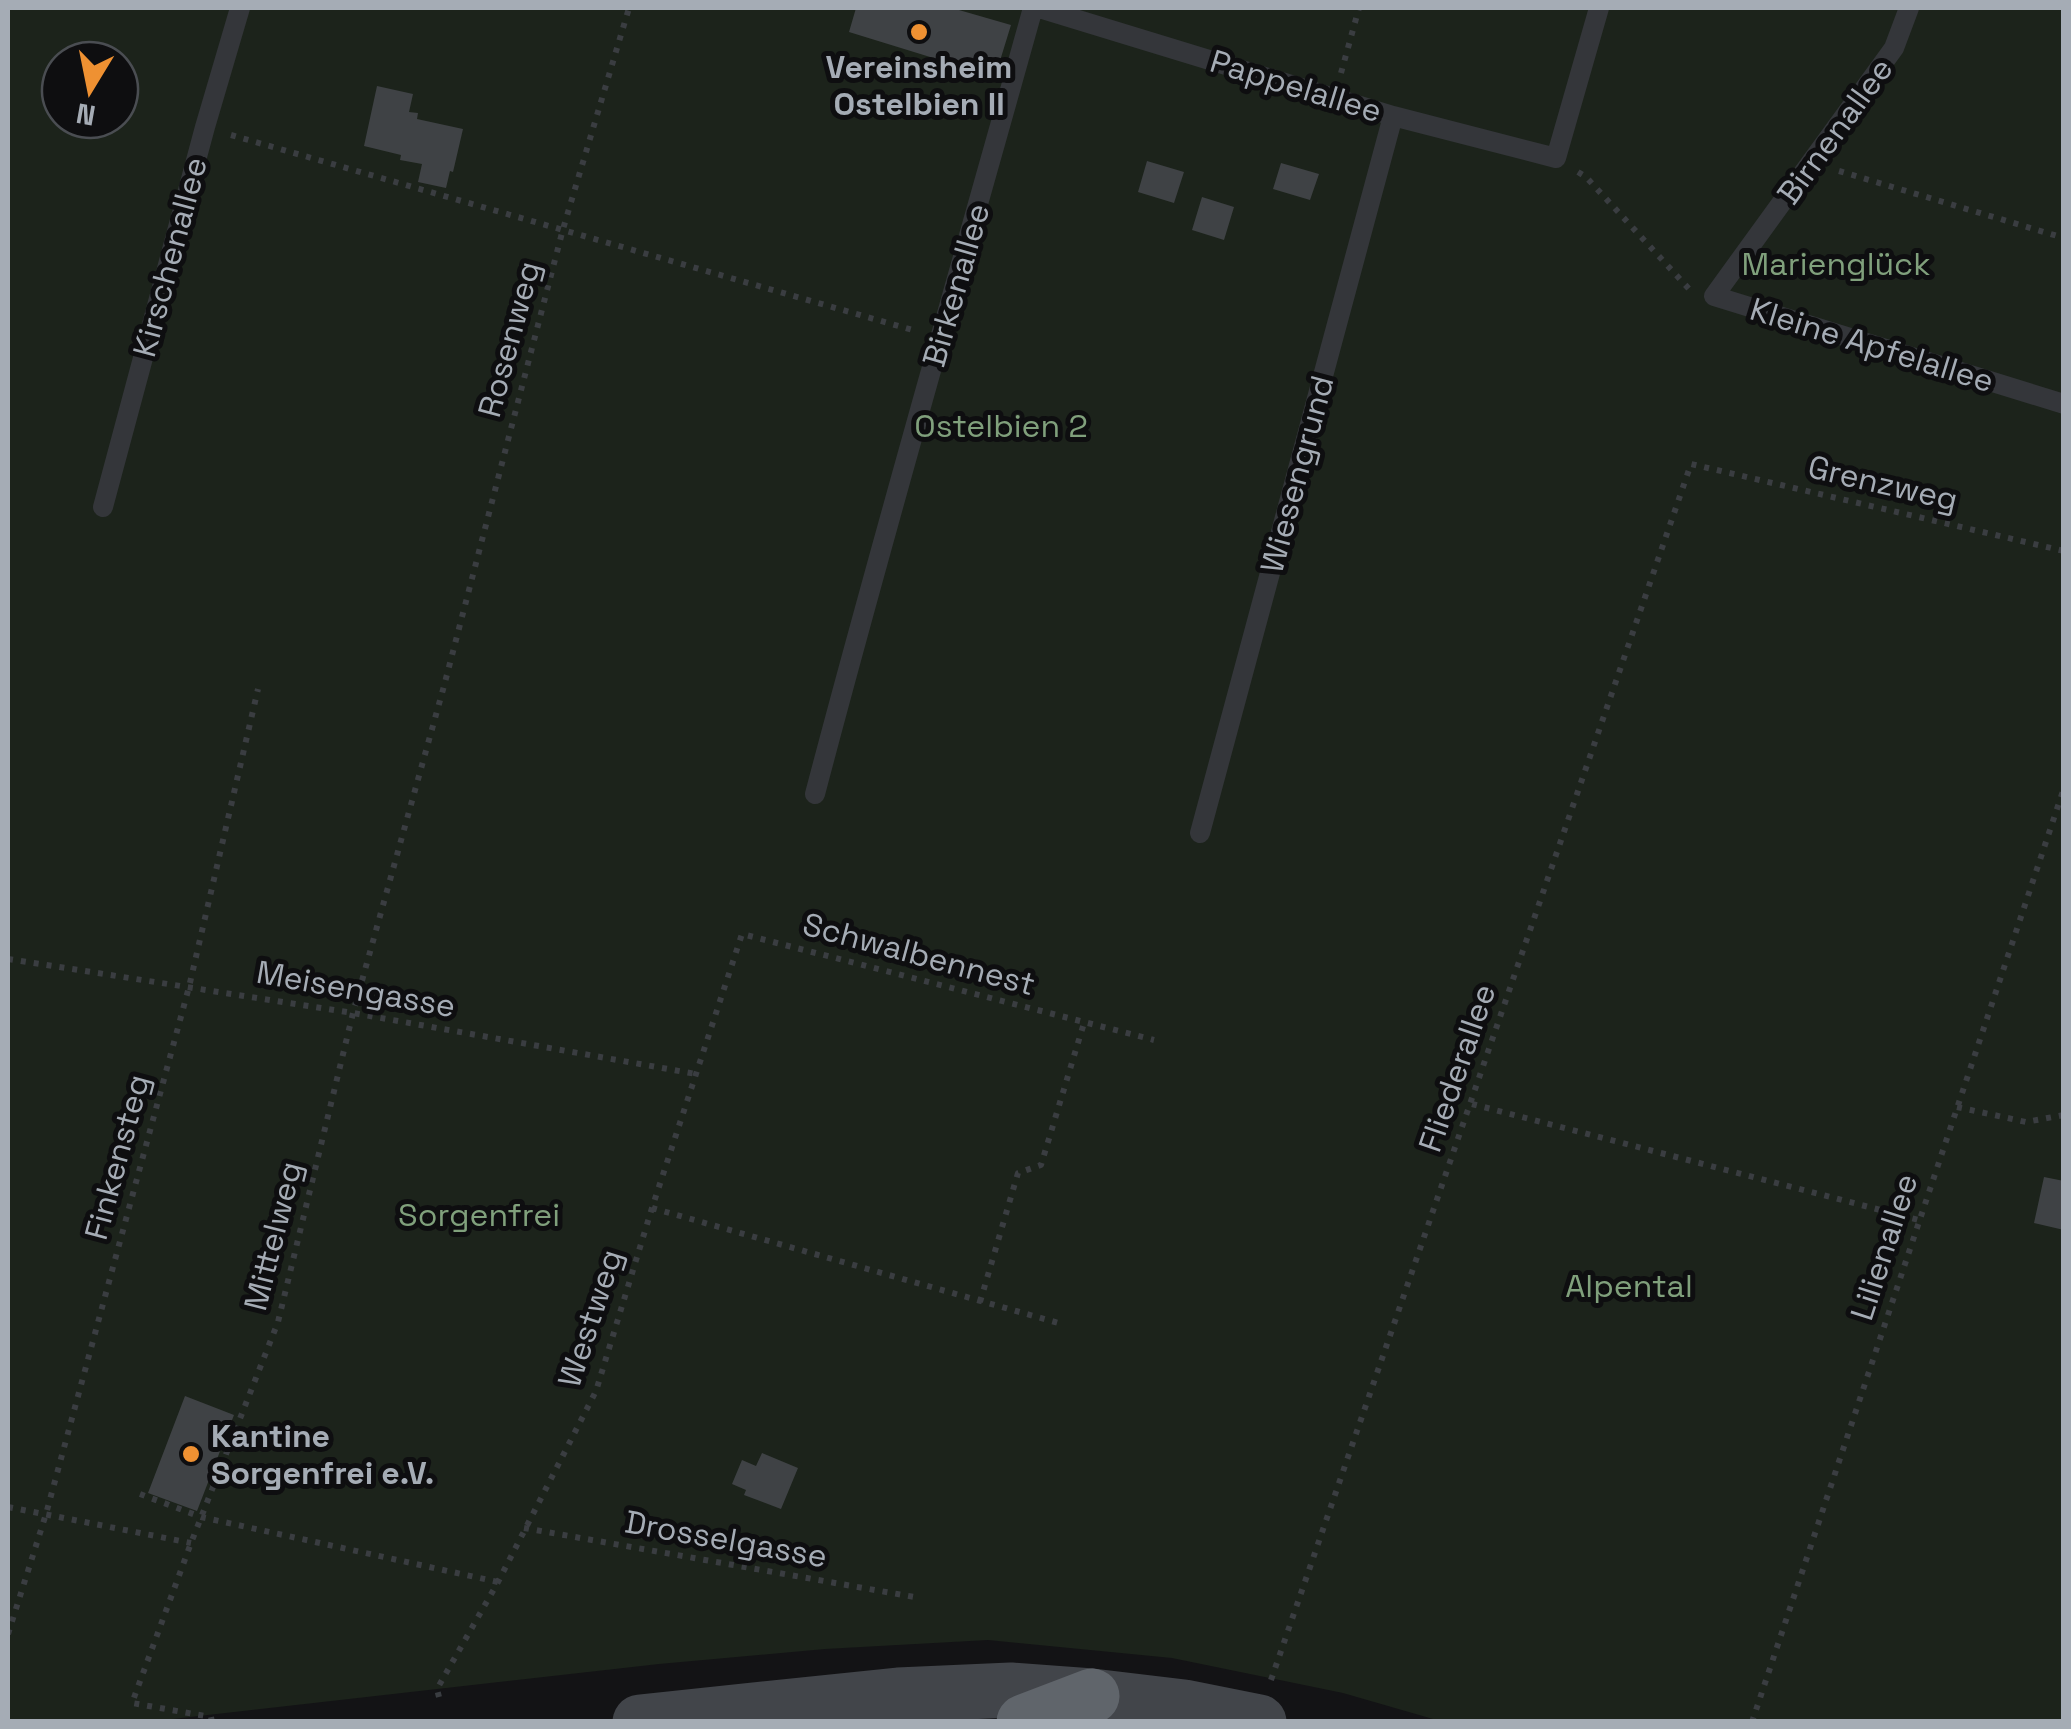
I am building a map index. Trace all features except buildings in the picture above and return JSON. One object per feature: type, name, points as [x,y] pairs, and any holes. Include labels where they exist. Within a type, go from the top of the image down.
[{"type":"highway","points":[[1024,1722],[1092,1696]]},
{"type":"main road","points":[[640,1722],[937,1693],[1011,1690],[1184,1707],[1264,1705]]},
{"type":"lane","name":"Kirschenallee","points":[[103,508],[240,8]]},
{"type":"lane","name":"Pappelallee","points":[[1036,8],[1393,116],[1556,158]]},
{"type":"lane","name":"Birkenallee","points":[[815,794],[874,570],[1036,8]]},
{"type":"lane","points":[[1556,158],[1599,8]]},
{"type":"lane","name":"Birnenallee","points":[[1714,296],[1894,48],[1909,8]]},
{"type":"lane","name":"Wiesengrund","points":[[1200,833],[1393,116]]},
{"type":"lane","name":"Kleine Apfelallee","points":[[1714,296],[2064,404]]},
{"type":"path","name":"Rosenweg","points":[[444,686],[564,229],[629,8]]},
{"type":"path","points":[[1333,98],[1360,8]]},
{"type":"path","points":[[205,127],[942,338]]},
{"type":"path","name":"Kleine Apfelallee","points":[[1556,158],[1586,177],[1688,289],[1714,296]]},
{"type":"path","points":[[1812,163],[2064,238]]},
{"type":"path","name":"Grenzweg","points":[[1691,464],[2064,551]]},
{"type":"path","name":"Fliederallee","points":[[1264,1705],[1691,464]]},
{"type":"path","name":"Mittelweg","points":[[212,1722],[211,1716],[132,1703],[278,1322],[354,1012],[444,686]]},
{"type":"path","name":"Finkensteg","points":[[8,1634],[46,1514],[189,987],[258,689]]},
{"type":"path","name":"Lilienallee","points":[[1752,1722],[2064,788]]},
{"type":"path","name":"Schwalbennest","points":[[742,934],[1154,1040]]},
{"type":"path","name":"Westweg","points":[[439,1697],[438,1689],[498,1582],[596,1390],[742,934]]},
{"type":"path","name":"Meisengasse","points":[[8,959],[354,1012],[696,1074]]},
{"type":"path","points":[[980,1302],[1018,1173],[1041,1165],[1084,1023]]},
{"type":"path","points":[[1472,1104],[1920,1220]]},
{"type":"path","points":[[1957,1107],[2026,1122],[2064,1115]]},
{"type":"path","points":[[652,1208],[1062,1324]]},
{"type":"path","points":[[140,1494],[200,1518],[498,1582]]},
{"type":"path","points":[[8,1507],[191,1542]]},
{"type":"path","name":"Drosselgasse","points":[[524,1528],[920,1598]]},
{"type":"green space","points":[[8,8],[2063,8],[2063,1721],[1440,1721],[1343,1693],[1172,1658],[988,1640],[659,1664],[155,1721],[8,1721]]},
{"type":"place","name":"Vereinsheim Ostelbien II","points":[[919,32]]},
{"type":"place","name":"Kantine Sorgenfrei e.V.","points":[[191,1454]]},
{"type":"park label","name":"Marienglück","points":[[1836,264]]},
{"type":"park label","name":"Ostelbien 2","points":[[1001,426]]},
{"type":"park label","name":"Sorgenfrei","points":[[479,1215]]},
{"type":"park label","name":"Alpental","points":[[1629,1286]]}]
